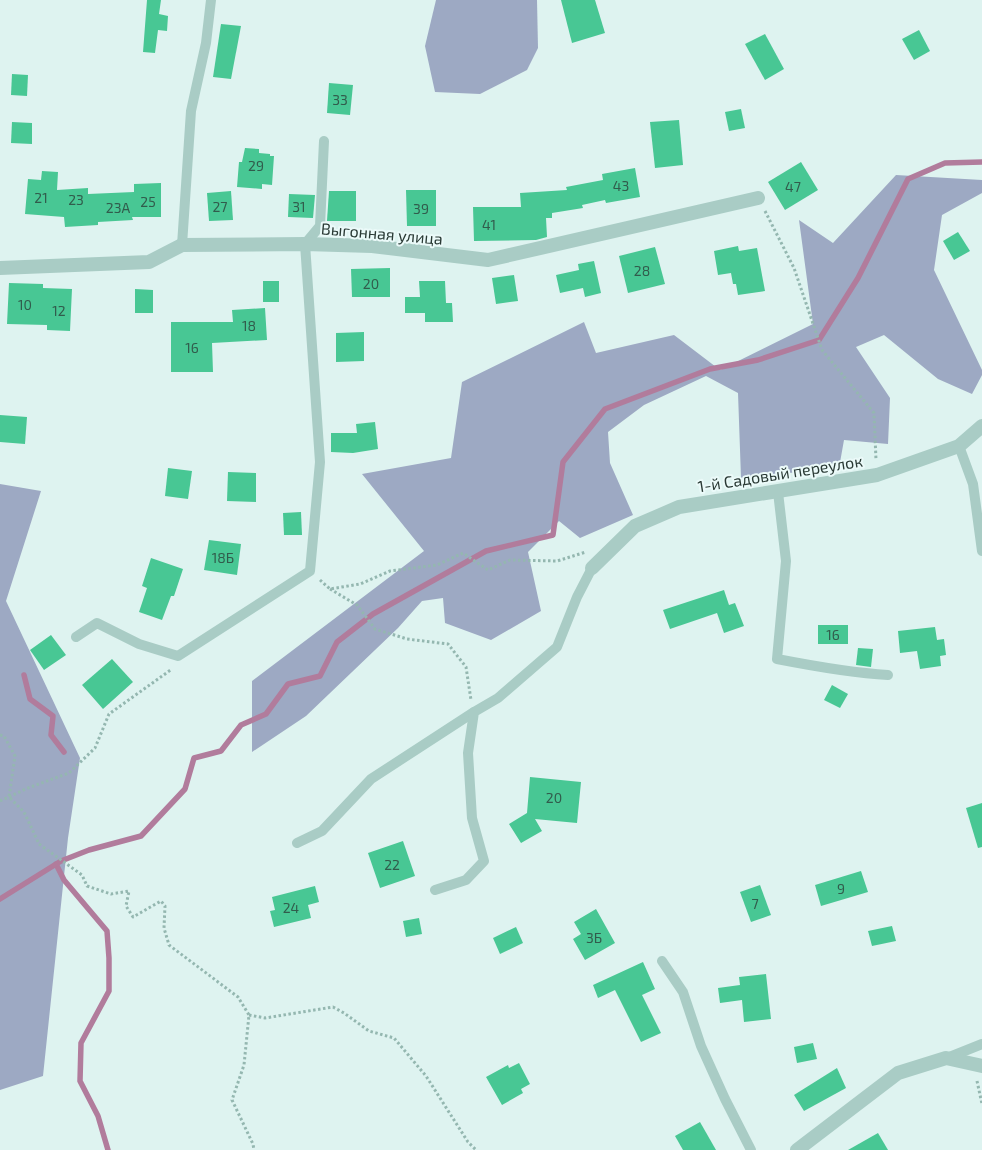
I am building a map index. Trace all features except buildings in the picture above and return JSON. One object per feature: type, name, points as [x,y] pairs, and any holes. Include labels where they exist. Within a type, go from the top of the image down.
[{"type":"street","name":"Выгонная улица","points":[[0,268],[149,262],[182,245],[305,244],[372,246],[488,260],[758,198]]},
{"type":"street","name":"1-й Садовый переулок","points":[[592,568],[635,526],[679,507],[877,475],[959,446],[982,426]]},
{"type":"street","points":[[797,1150],[898,1073],[946,1058],[978,1066]]},
{"type":"lane","points":[[182,245],[191,112],[206,43],[212,0]]},
{"type":"lane","points":[[76,638],[97,623],[139,644],[178,656],[310,571],[320,462],[305,244],[320,226],[324,141]]},
{"type":"lane","points":[[959,446],[973,484],[982,551]]},
{"type":"lane","points":[[778,492],[786,561],[776,659],[863,674],[888,674]]},
{"type":"lane","points":[[297,842],[322,831],[371,779],[498,698],[557,648],[577,597],[592,568]]},
{"type":"lane","points":[[435,890],[466,880],[484,861],[472,818],[468,753],[474,712]]},
{"type":"lane","points":[[662,961],[683,992],[701,1046],[751,1150]]},
{"type":"lane","points":[[946,1058],[982,1044]]},
{"type":"path","points":[[758,198],[794,268],[822,350],[874,413],[877,475]]},
{"type":"path","points":[[330,589],[360,584],[390,571],[438,565],[463,553],[488,570],[510,560],[557,561],[587,551],[612,549]]},
{"type":"path","points":[[310,571],[330,589],[357,605],[375,629],[407,639],[448,644],[466,667],[474,712]]},
{"type":"path","points":[[0,801],[69,773],[94,748],[109,714],[176,665],[178,656]]},
{"type":"path","points":[[0,735],[4,736],[15,756],[8,797]]},
{"type":"path","points":[[8,797],[24,812],[39,844],[82,875],[87,886],[111,894],[129,891],[126,906],[133,917],[160,901],[165,906],[164,928],[168,945],[238,997],[249,1015],[244,1065],[232,1100],[254,1144],[254,1150]]},
{"type":"path","points":[[249,1015],[265,1018],[333,1007],[369,1031],[394,1038],[426,1076],[468,1142],[476,1150]]},
{"type":"path","points":[[978,1066],[982,1104]]},
{"type":"shaded area","points":[[436,0],[537,0],[538,48],[527,70],[480,94],[435,92],[425,46]]},
{"type":"shaded area","points":[[896,175],[982,180],[982,193],[942,215],[934,270],[982,370],[982,375],[972,394],[938,379],[884,335],[856,347],[890,398],[888,444],[844,440],[839,468],[741,478],[738,393],[706,376],[644,405],[608,432],[610,463],[633,515],[580,538],[559,521],[528,552],[541,611],[491,640],[445,623],[443,598],[422,601],[398,628],[306,716],[252,752],[252,681],[424,551],[362,474],[451,458],[462,382],[584,322],[596,353],[674,335],[720,370],[813,324],[799,220],[833,243]]},
{"type":"shaded area","points":[[0,484],[41,491],[6,601],[80,758],[68,838],[43,1076],[0,1090]]},
{"type":"waterway","points":[[0,899],[61,861],[89,850],[141,836],[185,789],[194,758],[221,751],[241,725],[266,714],[288,684],[320,676],[337,642],[373,614],[486,551],[553,535],[563,462],[605,409],[710,369],[758,360],[819,340],[858,278],[908,179],[945,163],[982,162]]},
{"type":"waterway","points":[[24,675],[30,699],[53,716],[51,735],[64,752]]},
{"type":"waterway","points":[[56,864],[64,880],[107,931],[109,991],[81,1043],[80,1081],[98,1116],[108,1150]]}]
